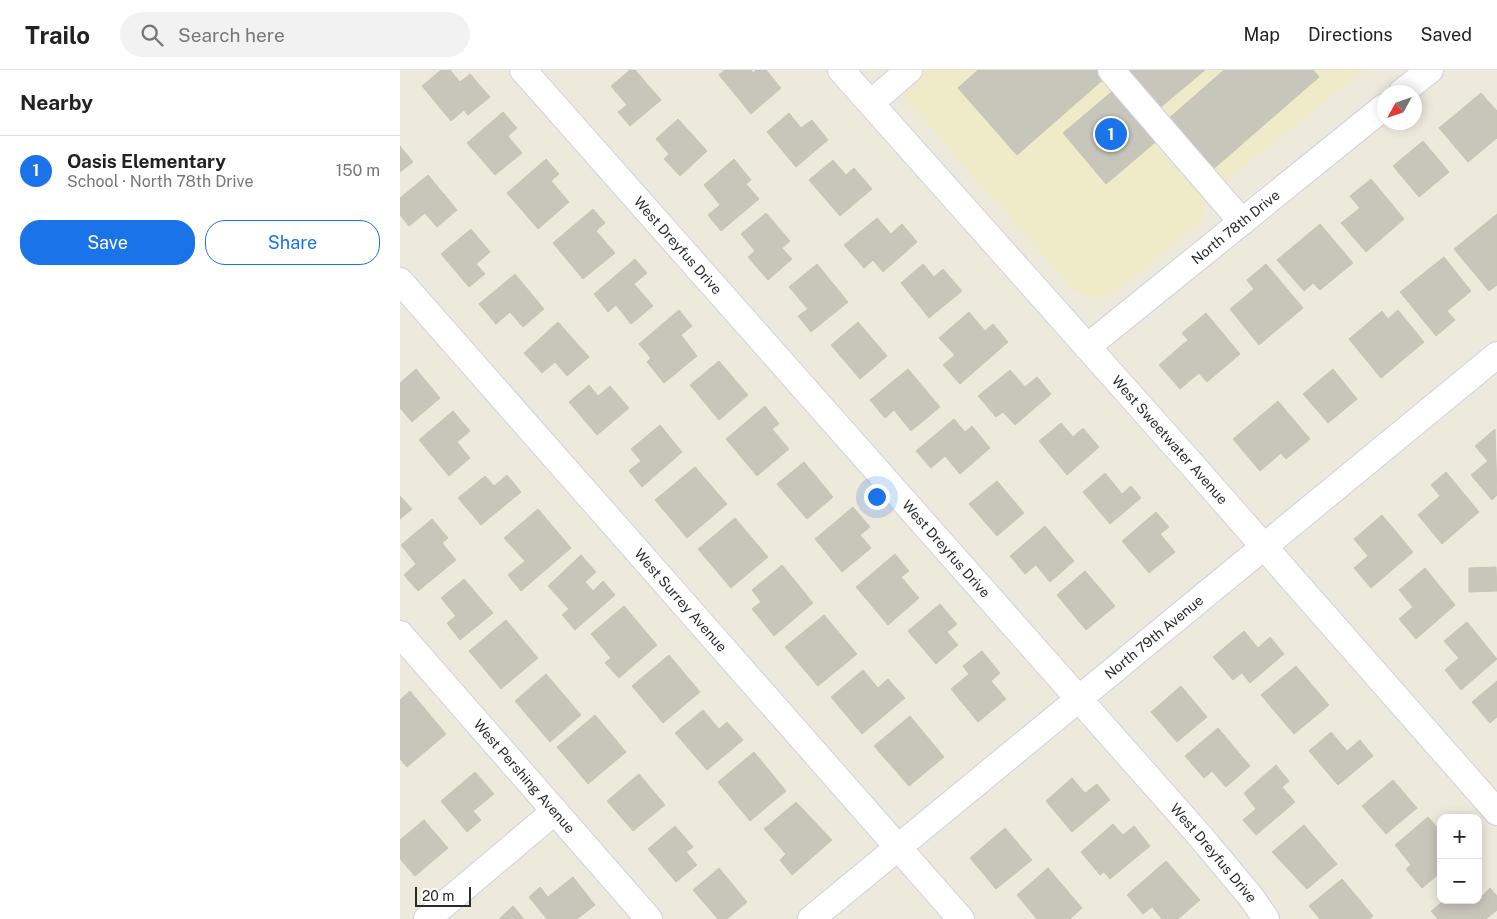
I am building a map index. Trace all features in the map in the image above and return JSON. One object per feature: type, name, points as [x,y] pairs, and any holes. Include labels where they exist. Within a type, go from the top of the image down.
[{"type":"street","name":"West Dreyfus Drive","points":[[523,70],[1223,862],[1266,919]]},
{"type":"street","name":"West Sweetwater Avenue","points":[[841,70],[1497,812]]},
{"type":"street","points":[[871,103],[909,70]]},
{"type":"street","points":[[1111,70],[1242,222]]},
{"type":"street","points":[[1411,85],[1430,70]]},
{"type":"street","name":"North 78th Drive","points":[[1087,347],[1377,113]]},
{"type":"street","name":"West Surrey Avenue","points":[[400,281],[961,919]]},
{"type":"street","name":"North 79th Avenue","points":[[811,919],[1497,355]]},
{"type":"street","name":"West Pershing Avenue","points":[[401,636],[649,919]]},
{"type":"street","points":[[427,919],[555,811]]},
{"type":"shaded area","points":[[880,70],[1364,70],[1206,198],[1201,222],[1117,290],[1107,297],[1097,299],[1077,293],[1069,285]]},
{"type":"building","points":[[441,70],[450,70],[460,82],[470,74],[490,97],[468,115],[464,110],[451,121],[422,86]]},
{"type":"building","points":[[630,70],[635,70],[661,100],[630,126],[618,112],[627,105],[611,86]]},
{"type":"building","points":[[725,70],[751,70],[753,73],[756,70],[766,70],[781,88],[751,114],[719,75]]},
{"type":"building","points":[[978,70],[1100,70],[1106,77],[1017,155],[958,88]]},
{"type":"building","points":[[1121,70],[1205,70],[1156,111]]},
{"type":"building","points":[[1224,70],[1313,70],[1319,77],[1211,171],[1167,120]]},
{"type":"building","points":[[1115,89],[1158,140],[1106,184],[1063,133]]},
{"type":"building","points":[[1481,93],[1497,111],[1497,138],[1468,162],[1439,128]]},
{"type":"building","points":[[503,112],[517,128],[508,136],[522,153],[495,175],[467,143]]},
{"type":"building","points":[[789,113],[801,128],[812,120],[828,140],[796,167],[767,132]]},
{"type":"building","points":[[678,119],[707,151],[680,176],[664,159],[669,154],[656,139]]},
{"type":"building","points":[[1423,141],[1449,172],[1419,197],[1393,166]]},
{"type":"building","points":[[400,146],[413,162],[400,172]]},
{"type":"building","points":[[546,159],[559,174],[551,181],[569,202],[538,229],[507,193]]},
{"type":"building","points":[[734,159],[751,180],[746,184],[759,199],[721,231],[708,215],[720,205],[704,185]]},
{"type":"building","points":[[833,160],[846,175],[854,168],[872,189],[840,216],[809,180]]},
{"type":"building","points":[[428,175],[457,210],[437,227],[425,213],[409,226],[400,215],[400,198]]},
{"type":"building","points":[[1371,179],[1404,219],[1366,252],[1341,223],[1360,208],[1350,196]]},
{"type":"building","points":[[593,209],[605,223],[596,231],[615,253],[583,279],[553,243]]},
{"type":"building","points":[[766,213],[790,241],[782,248],[792,259],[768,280],[748,257],[755,251],[741,234]]},
{"type":"building","points":[[1497,214],[1497,285],[1489,291],[1454,249]]},
{"type":"building","points":[[877,218],[891,234],[902,224],[917,242],[883,272],[873,260],[864,268],[844,245]]},
{"type":"building","points":[[1320,224],[1353,263],[1320,290],[1313,283],[1304,291],[1277,260]]},
{"type":"building","points":[[471,229],[490,252],[476,264],[485,274],[469,287],[441,254]]},
{"type":"building","points":[[1444,257],[1471,291],[1447,311],[1455,320],[1436,336],[1400,292]]},
{"type":"building","points":[[635,259],[647,273],[634,284],[653,306],[631,324],[616,305],[608,312],[594,294]]},
{"type":"building","points":[[817,264],[848,302],[811,332],[798,316],[808,309],[789,287]]},
{"type":"building","points":[[923,264],[934,277],[943,269],[962,291],[929,318],[901,283]]},
{"type":"building","points":[[1266,264],[1303,308],[1259,345],[1230,309],[1254,289],[1247,280]]},
{"type":"building","points":[[515,274],[544,309],[523,327],[510,312],[496,324],[479,304]]},
{"type":"building","points":[[679,310],[692,326],[681,335],[697,356],[664,383],[647,362],[651,358],[639,344]]},
{"type":"building","points":[[1398,310],[1424,342],[1381,378],[1349,339],[1382,311],[1388,319]]},
{"type":"building","points":[[969,312],[985,331],[993,324],[1008,342],[960,384],[943,365],[955,355],[939,338]]},
{"type":"building","points":[[1206,313],[1240,354],[1207,382],[1199,373],[1180,389],[1159,365],[1188,340],[1182,333]]},
{"type":"building","points":[[558,322],[589,357],[567,376],[555,362],[542,373],[524,353]]},
{"type":"building","points":[[858,322],[887,356],[860,379],[831,345]]},
{"type":"building","points":[[719,361],[748,395],[719,420],[690,385]]},
{"type":"building","points":[[416,369],[440,398],[412,422],[400,408],[400,383]]},
{"type":"building","points":[[908,369],[940,407],[911,431],[894,410],[885,418],[870,400]]},
{"type":"building","points":[[1333,369],[1357,399],[1328,423],[1303,394]]},
{"type":"building","points":[[1010,370],[1025,387],[1037,377],[1051,394],[1015,425],[1003,412],[996,417],[978,396]]},
{"type":"building","points":[[589,385],[598,396],[610,386],[629,408],[597,435],[569,402]]},
{"type":"building","points":[[1278,401],[1310,439],[1286,459],[1281,453],[1260,471],[1233,439]]},
{"type":"building","points":[[765,406],[779,424],[772,429],[789,449],[757,476],[726,439]]},
{"type":"building","points":[[453,411],[470,431],[457,442],[470,458],[449,476],[419,440]]},
{"type":"building","points":[[954,419],[965,432],[972,426],[990,448],[960,474],[945,456],[931,468],[916,451]]},
{"type":"building","points":[[1061,423],[1073,437],[1083,428],[1099,447],[1067,475],[1039,441]]},
{"type":"building","points":[[660,425],[682,452],[642,487],[629,471],[641,461],[631,449]]},
{"type":"building","points":[[1495,429],[1497,495],[1492,500],[1471,475],[1488,461],[1475,446]]},
{"type":"building","points":[[804,462],[833,497],[807,519],[777,484]]},
{"type":"building","points":[[695,467],[727,504],[687,538],[655,500]]},
{"type":"building","points":[[1446,472],[1479,512],[1442,544],[1418,515],[1440,496],[1431,485]]},
{"type":"building","points":[[1105,473],[1122,494],[1131,486],[1141,498],[1110,524],[1083,492]]},
{"type":"building","points":[[507,475],[521,492],[481,525],[458,498],[485,476],[494,486]]},
{"type":"building","points":[[997,481],[1024,513],[997,536],[969,504]]},
{"type":"building","points":[[400,496],[412,509],[400,519]]},
{"type":"building","points":[[853,507],[870,527],[860,535],[871,548],[842,572],[815,539]]},
{"type":"building","points":[[538,509],[571,548],[521,591],[508,575],[525,561],[504,538]]},
{"type":"building","points":[[1156,512],[1169,527],[1160,534],[1175,552],[1149,573],[1122,541]]},
{"type":"building","points":[[1382,515],[1413,552],[1371,588],[1354,568],[1368,556],[1354,539]]},
{"type":"building","points":[[735,518],[768,557],[731,588],[698,549]]},
{"type":"building","points":[[432,519],[448,538],[442,543],[456,560],[418,591],[404,575],[416,564],[401,545]]},
{"type":"building","points":[[1045,526],[1074,561],[1050,582],[1036,565],[1025,574],[1010,556]]},
{"type":"building","points":[[895,554],[909,571],[901,577],[919,598],[888,625],[856,587]]},
{"type":"building","points":[[581,555],[596,572],[585,582],[593,591],[603,581],[615,595],[575,630],[562,615],[569,609],[548,586]]},
{"type":"building","points":[[782,565],[813,603],[774,636],[752,609],[761,602],[752,590]]},
{"type":"building","points":[[1496,567],[1497,591],[1469,592],[1469,568]]},
{"type":"building","points":[[1425,568],[1455,605],[1416,639],[1399,619],[1413,607],[1399,590]]},
{"type":"building","points":[[1085,571],[1115,606],[1086,630],[1057,595]]},
{"type":"building","points":[[464,579],[493,613],[460,640],[447,623],[456,616],[441,598]]},
{"type":"building","points":[[940,604],[957,624],[947,632],[958,645],[936,664],[908,631]]},
{"type":"building","points":[[624,606],[657,645],[619,678],[605,663],[611,658],[591,634]]},
{"type":"building","points":[[824,615],[857,654],[818,686],[785,647]]},
{"type":"building","points":[[506,620],[538,658],[501,689],[469,651]]},
{"type":"building","points":[[1467,622],[1497,659],[1461,690],[1445,670],[1459,658],[1444,641]]},
{"type":"building","points":[[1244,631],[1258,648],[1270,637],[1284,654],[1250,683],[1242,673],[1233,680],[1213,657]]},
{"type":"building","points":[[982,651],[1000,673],[991,681],[1006,699],[978,722],[951,689],[969,674],[963,666]]},
{"type":"building","points":[[669,655],[700,692],[663,723],[632,686]]},
{"type":"building","points":[[1296,666],[1329,705],[1294,734],[1261,695]]},
{"type":"building","points":[[863,670],[878,688],[888,679],[905,698],[862,734],[831,697]]},
{"type":"building","points":[[546,674],[581,715],[550,742],[515,701]]},
{"type":"building","points":[[1497,681],[1497,717],[1490,723],[1472,702]]},
{"type":"building","points":[[1181,686],[1207,717],[1177,742],[1151,712]]},
{"type":"building","points":[[410,691],[446,734],[407,767],[400,759],[400,700]]},
{"type":"building","points":[[703,710],[719,729],[727,722],[743,740],[707,770],[675,733]]},
{"type":"building","points":[[595,715],[626,752],[588,784],[557,747]]},
{"type":"building","points":[[910,716],[944,757],[909,786],[874,746]]},
{"type":"building","points":[[1218,728],[1250,766],[1226,787],[1212,771],[1204,778],[1185,756]]},
{"type":"building","points":[[1331,732],[1347,751],[1360,740],[1373,756],[1338,785],[1309,751]]},
{"type":"building","points":[[754,752],[786,791],[750,821],[718,782]]},
{"type":"building","points":[[1276,765],[1289,781],[1282,787],[1295,802],[1256,835],[1243,820],[1256,809],[1244,793]]},
{"type":"building","points":[[475,772],[494,794],[473,811],[481,820],[467,832],[441,801]]},
{"type":"building","points":[[639,774],[665,805],[633,831],[607,801]]},
{"type":"building","points":[[1072,778],[1085,793],[1097,784],[1110,800],[1072,832],[1046,801]]},
{"type":"building","points":[[1393,780],[1417,808],[1386,834],[1362,806]]},
{"type":"building","points":[[796,802],[832,840],[792,875],[780,860],[786,854],[764,829]]},
{"type":"building","points":[[1428,817],[1437,827],[1437,875],[1422,888],[1406,869],[1411,865],[1395,845]]},
{"type":"building","points":[[424,820],[448,848],[415,876],[400,859],[400,840]]},
{"type":"building","points":[[1113,824],[1123,835],[1134,826],[1150,846],[1110,879],[1104,872],[1100,875],[1081,852]]},
{"type":"building","points":[[1304,825],[1337,864],[1307,889],[1272,852]]},
{"type":"building","points":[[675,826],[693,847],[686,852],[697,865],[676,882],[648,849]]},
{"type":"building","points":[[1005,828],[1032,860],[996,889],[970,858]]},
{"type":"building","points":[[1166,861],[1200,900],[1178,919],[1162,919],[1152,907],[1143,914],[1127,895]]},
{"type":"building","points":[[719,868],[747,902],[727,919],[718,919],[693,890]]},
{"type":"building","points":[[1048,868],[1082,908],[1070,919],[1037,919],[1017,895]]},
{"type":"building","points":[[573,877],[595,905],[577,919],[547,919],[529,897],[540,887],[548,897]]},
{"type":"building","points":[[1342,879],[1373,916],[1370,919],[1320,919],[1309,906]]},
{"type":"building","points":[[1490,888],[1497,896],[1497,910],[1486,919],[1438,919],[1431,911],[1440,904],[1482,904],[1482,896]]},
{"type":"building","points":[[513,906],[524,919],[499,919]]},
{"type":"place","name":"Oasis Elementary","points":[[1111,134]]}]
